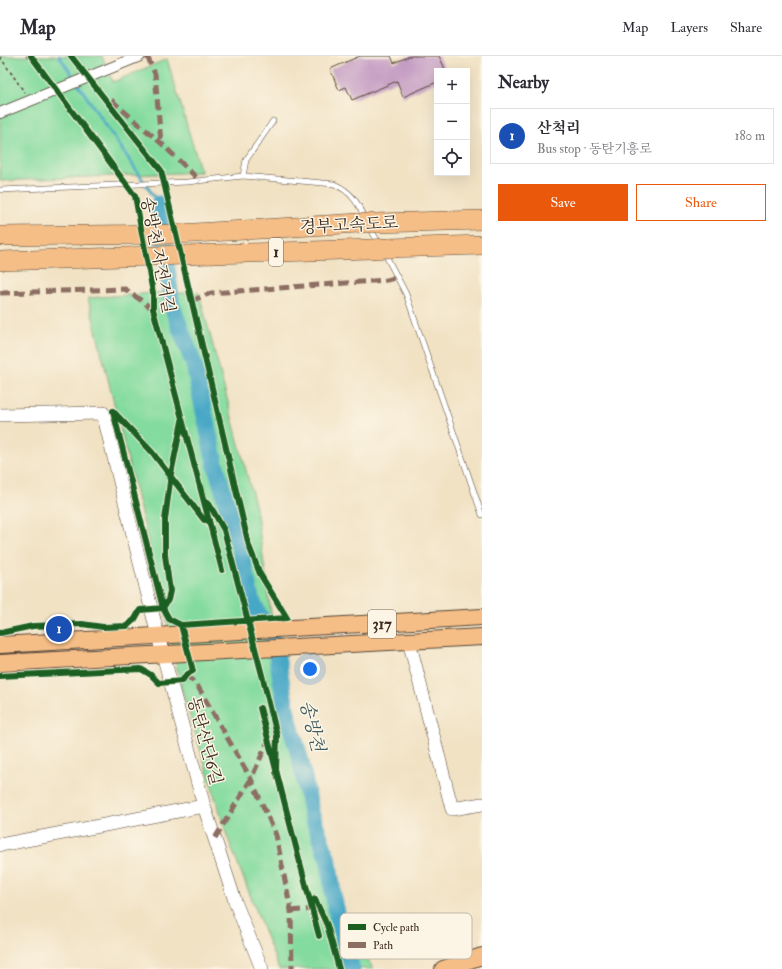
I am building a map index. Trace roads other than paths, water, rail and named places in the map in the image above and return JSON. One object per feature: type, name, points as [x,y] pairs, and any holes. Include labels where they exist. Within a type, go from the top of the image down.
[{"type":"highway","name":"경부고속도로","points":[[0,236],[178,234],[368,223],[482,220]]},
{"type":"highway","name":"경부고속도로","points":[[0,261],[482,245]]},
{"type":"main road","name":"317","points":[[0,645],[282,630],[482,617]]},
{"type":"main road","name":"317","points":[[0,664],[482,637]]},
{"type":"main road","points":[[443,969],[482,956]]},
{"type":"street","points":[[0,113],[140,56]]},
{"type":"street","name":"동탄산단6길","points":[[0,415],[103,413],[162,654],[204,806],[236,904],[262,969]]},
{"type":"street","points":[[409,641],[452,808],[482,804]]},
{"type":"street","name":"동탄산단6길","points":[[0,845],[204,806]]},
{"type":"lane","points":[[243,176],[246,160],[273,121]]},
{"type":"lane","points":[[0,190],[187,182],[243,176],[334,184],[346,190],[354,198],[406,294],[482,515]]},
{"type":"waterway","name":"송방천","points":[[59,56],[75,79]]},
{"type":"waterway","name":"송방천","points":[[78,84],[159,204]]},
{"type":"waterway","name":"송방천","points":[[159,204],[172,306],[194,365],[215,463],[240,550],[251,599],[275,645],[287,714],[300,758],[311,812],[329,863],[333,894],[340,927]]},
{"type":"waterway","name":"송방천","points":[[349,959],[352,969]]},
{"type":"place","name":"산척리","points":[[59,629]]}]
